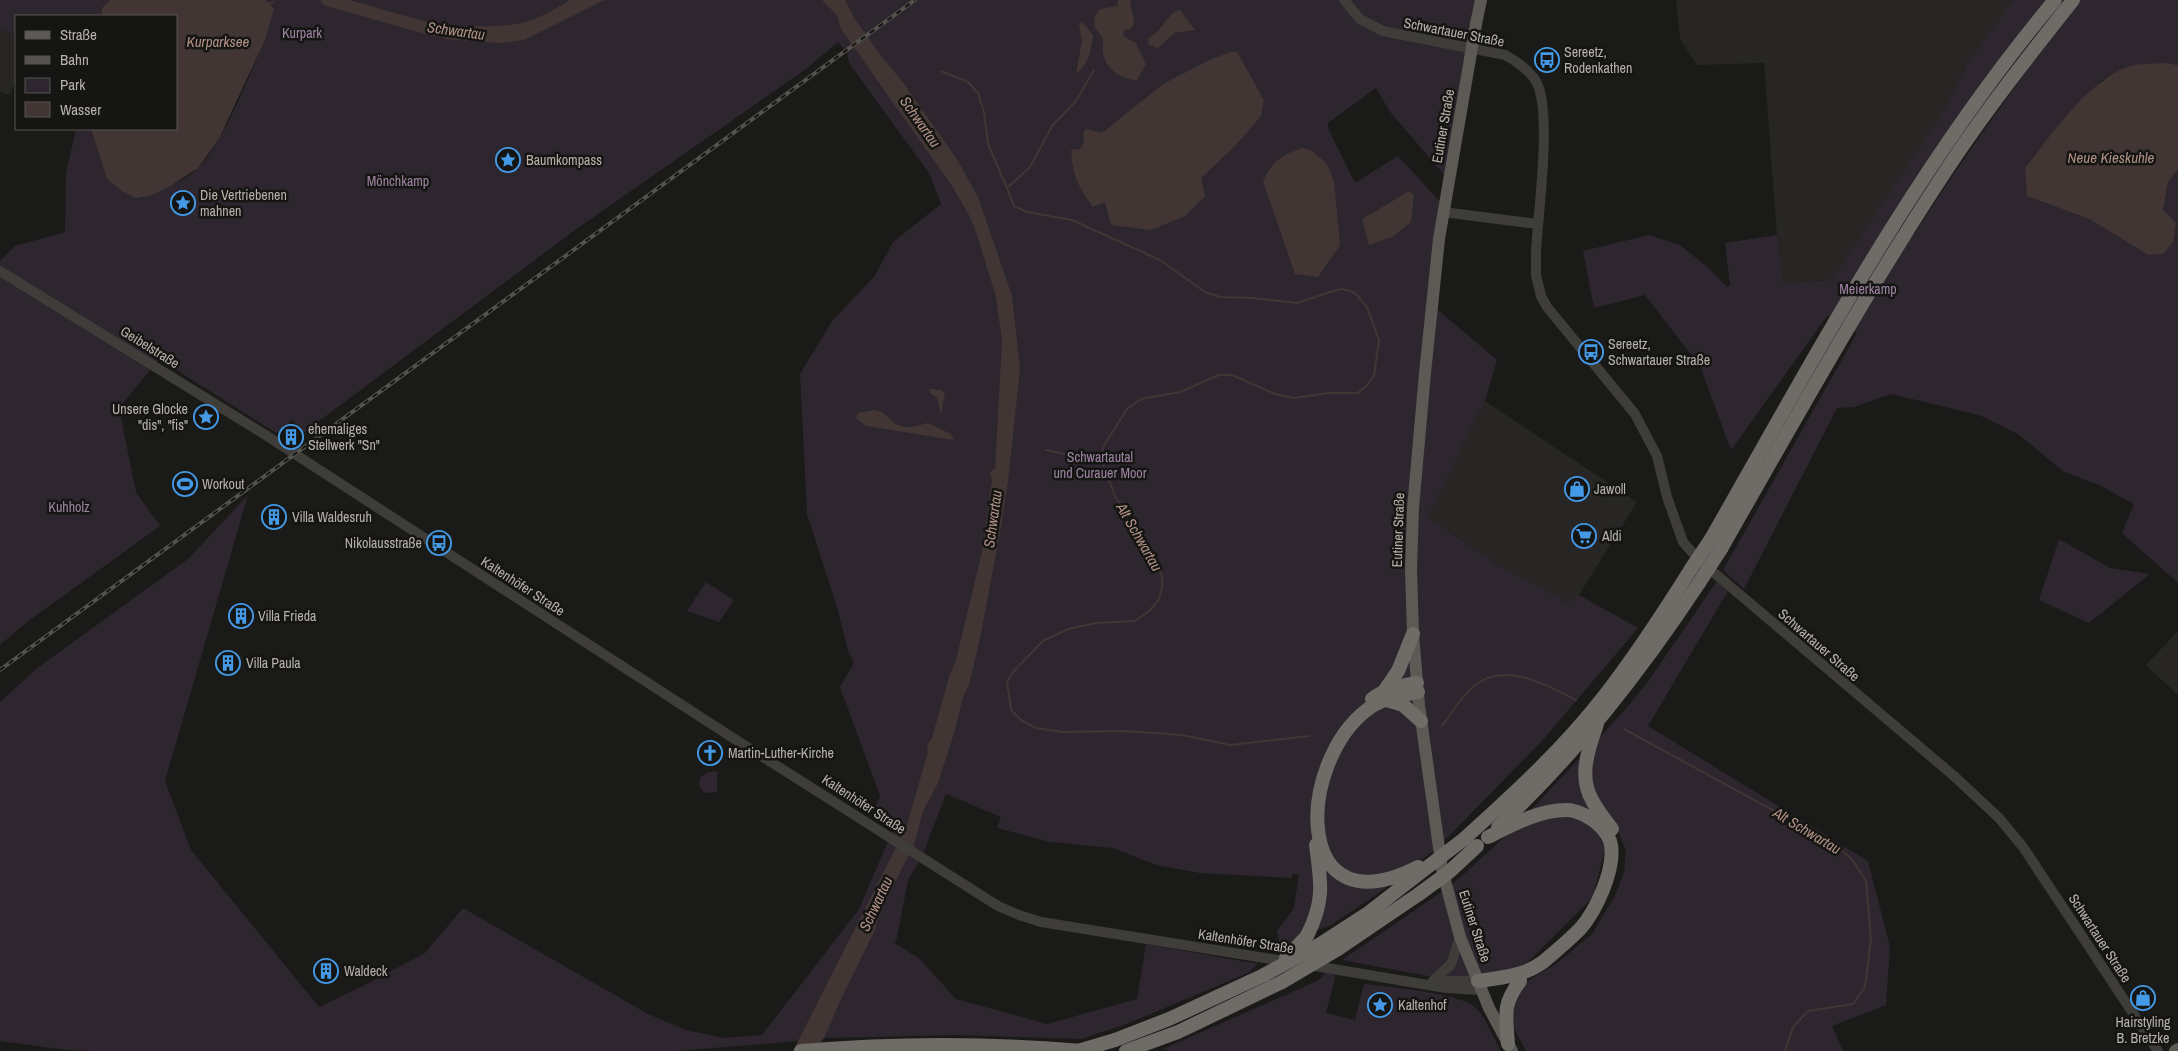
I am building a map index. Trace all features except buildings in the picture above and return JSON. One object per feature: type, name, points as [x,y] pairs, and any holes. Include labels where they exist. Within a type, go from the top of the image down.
[{"type":"highway","points":[[2008,71],[2055,0]]},
{"type":"highway","points":[[1078,1051],[1116,1040],[1169,1019],[1264,975],[1319,945],[1367,914],[1415,873],[1486,820],[1529,780],[1604,696],[1648,637],[1710,539],[1865,272],[1940,154],[2008,71],[2073,0]]},
{"type":"highway","points":[[1126,1051],[1178,1032],[1282,982],[1338,949],[1449,872],[1538,790],[1597,724],[1658,645],[1699,583],[1721,549],[1875,281],[1951,163],[1997,85]]},
{"type":"highway","points":[[1264,975],[1292,953],[1307,936],[1317,917],[1321,886],[1313,822],[1314,803],[1318,780],[1327,755],[1346,725],[1364,706],[1385,695],[1398,671],[1413,634]]},
{"type":"highway","points":[[1415,873],[1389,879],[1357,882],[1344,877],[1335,870],[1325,856],[1321,845],[1317,810],[1321,784],[1330,760],[1350,727],[1366,710],[1396,686],[1417,688]]},
{"type":"highway","points":[[1385,695],[1403,705],[1421,721]]},
{"type":"highway","points":[[1480,986],[1501,988],[1520,981],[1550,962],[1584,933],[1599,912],[1612,882],[1618,860],[1612,830],[1591,798],[1587,781],[1586,757],[1597,724]]},
{"type":"highway","points":[[1480,986],[1510,977],[1541,963],[1579,929],[1594,910],[1606,880],[1611,858],[1611,845],[1606,833],[1597,823],[1583,814],[1567,810],[1542,814],[1518,822],[1483,842]]},
{"type":"highway","points":[[1510,1047],[1506,1009],[1509,996],[1520,981]]},
{"type":"highway","points":[[802,1051],[906,1045],[1010,1047],[1082,1051]]},
{"type":"main road","name":"Eutiner Straße","points":[[1481,0],[1443,212],[1425,373],[1413,508],[1411,570],[1417,688],[1442,869],[1460,937],[1480,986],[1510,1047]]},
{"type":"street","name":"Schwartauer Straße","points":[[1344,0],[1360,18],[1384,31],[1505,55],[1517,61],[1530,74],[1540,91],[1543,109],[1536,275],[1541,296],[1554,318],[1630,408],[1645,432],[1657,456],[1667,497],[1683,542],[1699,560],[1954,776],[1999,818],[2028,855],[2158,1051]]},
{"type":"street","points":[[1443,212],[1537,224]]},
{"type":"street","name":"Geibelstraße","points":[[0,271],[284,448]]},
{"type":"street","name":"Kaltenhöfer Straße","points":[[284,448],[998,906],[1041,922],[1446,988],[1480,986]]},
{"type":"street","points":[[1433,981],[1451,964],[1460,937]]},
{"type":"street","name":"Kaltenhöfer Straße","points":[[1412,983],[1433,981],[1480,986]]},
{"type":"shaded area","points":[[1676,0],[2013,0],[1970,59],[1942,113],[1831,280],[1783,283],[1777,235],[1764,63],[1697,65],[1680,39]]},
{"type":"shaded area","points":[[0,30],[15,34],[15,82],[10,95],[0,92]]},
{"type":"shaded area","points":[[1485,401],[1637,502],[1579,595],[1567,602],[1495,563],[1428,517]]},
{"type":"shaded area","points":[[2178,631],[2178,695],[2146,665]]},
{"type":"green space","points":[[0,0],[110,0],[102,8],[101,15],[15,15],[15,34],[0,30]]},
{"type":"green space","points":[[251,0],[1481,0],[1448,179],[1390,112],[1376,88],[1328,123],[1328,128],[1355,183],[1398,156],[1445,207],[1438,310],[1497,360],[1485,401],[1428,517],[1495,563],[1567,602],[1579,595],[1638,628],[1542,741],[1437,848],[1380,892],[1331,925],[1295,939],[1281,953],[1277,931],[1294,908],[1299,874],[1292,874],[1292,878],[1200,873],[1156,865],[1113,848],[1050,842],[997,828],[1001,817],[946,794],[921,859],[908,880],[896,942],[893,942],[920,959],[956,999],[1047,1024],[1137,999],[1146,944],[1258,964],[1248,973],[1129,1023],[1081,1039],[958,1035],[824,1038],[827,1030],[800,1038],[798,1041],[677,1051],[97,1051],[66,1050],[0,1041],[0,702],[36,669],[188,559],[248,495],[165,781],[191,850],[319,1007],[425,953],[463,908],[648,1014],[686,1030],[724,1038],[762,1035],[859,909],[893,830],[872,816],[880,796],[840,687],[854,663],[848,651],[837,607],[807,514],[800,374],[832,321],[874,277],[893,242],[941,204],[929,173],[849,63],[847,52],[838,42],[806,69],[575,230],[303,433],[293,420],[276,433],[159,359],[119,408],[136,492],[160,526],[27,622],[0,645],[0,261],[15,246],[65,232],[66,173],[76,130],[91,130],[107,179],[152,195],[182,180],[198,168],[218,142],[244,89],[265,39]],"holes":[[[1409,191],[1414,194],[1362,219]]]},
{"type":"green space","name":"Meierkamp","points":[[2013,0],[2049,0],[1887,224],[1913,236],[1994,116],[2079,0],[2178,0],[2178,65],[2165,63],[2102,80],[2066,116],[2025,168],[2028,196],[2089,219],[2150,255],[2175,223],[2163,210],[2168,182],[2178,169],[2178,583],[2122,533],[2134,504],[2099,485],[2064,472],[2018,434],[1979,415],[1891,394],[1854,407],[1837,408],[1744,589],[1723,570],[1857,333],[1827,316],[1731,450],[1700,366],[1645,295],[1594,308],[1583,251],[1649,235],[1680,245],[1705,265],[1727,287],[1730,285],[1725,243],[1777,235],[1783,283],[1831,280],[1942,113],[1970,59]]},
{"type":"green space","points":[[2059,539],[2110,568],[2150,574],[2089,623],[2039,600]]},
{"type":"green space","points":[[1717,581],[1728,591],[1648,726],[1868,861],[1890,947],[1886,1005],[1832,1026],[1843,1051],[1526,1051],[1513,1027],[1508,1012],[1518,987],[1557,963],[1592,934],[1615,896],[1624,872],[1626,851],[1617,828],[1599,834],[1605,848],[1593,897],[1529,961],[1505,974],[1443,979],[1342,960],[1453,884],[1511,831],[1624,711],[1647,683]]},
{"type":"green space","points":[[706,582],[734,600],[719,622],[687,611]]},
{"type":"green space","points":[[717,771],[717,792],[704,793],[699,786],[700,777],[708,772]]},
{"type":"green space","points":[[1331,969],[1335,978],[1326,1013],[1355,1020],[1364,984],[1456,998],[1468,1003],[1480,1012],[1501,1051],[1170,1051],[1163,1049],[1317,981]]},
{"type":"water","name":"Kurparksee","points":[[110,0],[265,0],[268,3],[277,0],[270,5],[274,9],[265,40],[219,139],[198,168],[152,195],[136,198],[122,191],[107,179],[91,130],[178,130],[178,15],[101,15],[102,8]]},
{"type":"water","points":[[570,0],[605,0],[524,40],[499,43],[445,39],[433,30],[521,23],[553,10]]},
{"type":"water","points":[[822,0],[845,0],[855,19],[878,52],[905,85],[958,161],[978,197],[1012,296],[1020,369],[1008,481],[980,638],[969,685],[963,697],[955,730],[938,783],[923,811],[915,842],[879,915],[874,932],[824,1038],[814,1051],[793,1051],[906,828],[928,752],[927,745],[932,738],[950,674],[956,660],[982,552],[992,480],[990,474],[995,469],[1002,341],[996,297],[970,217],[952,186],[841,29],[837,15]]},
{"type":"water","points":[[1118,0],[1132,0],[1130,5],[1134,22],[1131,29],[1124,30],[1123,36],[1136,43],[1146,64],[1137,80],[1120,76],[1107,64],[1104,58],[1102,38],[1094,26],[1095,16],[1100,9],[1118,6]]},
{"type":"water","points":[[1180,10],[1195,30],[1174,33],[1158,48],[1149,45],[1148,38],[1158,31],[1171,15]]},
{"type":"water","points":[[1082,22],[1093,35],[1089,56],[1084,66],[1076,74],[1082,41],[1079,25]]},
{"type":"water","points":[[1231,52],[1237,52],[1264,100],[1261,116],[1235,146],[1201,178],[1205,196],[1185,216],[1151,230],[1111,225],[1105,202],[1093,207],[1080,187],[1073,167],[1071,150],[1080,149],[1084,142],[1083,134],[1086,129],[1102,133],[1163,84],[1212,59]]},
{"type":"water","name":"Neue Kieskuhle","points":[[2166,63],[2178,65],[2178,169],[2168,182],[2163,210],[2176,223],[2173,242],[2163,254],[2149,255],[2089,219],[2027,196],[2025,168],[2071,111],[2097,85],[2127,67],[2141,64]]},
{"type":"water","points":[[1302,148],[1311,150],[1326,163],[1334,181],[1340,245],[1318,277],[1295,274],[1263,181],[1274,163]]},
{"type":"water","points":[[1409,191],[1414,194],[1411,222],[1392,237],[1369,245],[1362,219]]},
{"type":"water","points":[[929,389],[941,390],[945,394],[941,414],[937,398],[930,393]]},
{"type":"water","points":[[874,410],[882,412],[894,423],[903,427],[928,423],[951,434],[954,440],[866,426],[856,418],[858,413]]},
{"type":"waterway","name":"Schwartau","points":[[327,0],[433,30],[450,32]]},
{"type":"waterway","name":"Alt Schwartau","points":[[1094,70],[1076,101],[1052,126],[1030,167],[1007,188],[1014,206],[1027,212],[1072,220],[1160,260],[1205,292],[1220,297],[1297,303],[1340,289],[1348,290],[1355,293],[1367,307],[1379,340],[1374,376],[1358,393],[1328,393],[1294,398],[1275,394],[1232,375],[1219,375],[1180,392],[1141,399],[1127,409],[1103,447],[1102,462],[1115,496],[1148,546],[1162,576],[1162,589],[1158,601],[1148,612],[1135,621],[1096,623],[1068,629],[1043,641],[1013,672],[1007,682],[1011,710],[1021,720],[1036,728],[1063,732],[1123,731],[1182,735],[1230,745],[1309,736]]},
{"type":"waterway","name":"Alt Schwartau","points":[[941,71],[968,82],[978,93],[984,112],[988,144],[1007,188]]},
{"type":"waterway","points":[[1046,450],[1102,462]]},
{"type":"waterway","name":"Alt Schwartau","points":[[1442,726],[1473,687],[1485,679],[1498,676],[1511,675],[1539,682],[1576,700]]},
{"type":"waterway","name":"Alt Schwartau","points":[[1624,729],[1829,841],[1852,859],[1866,881],[1871,938],[1865,987],[1853,1004],[1808,1011],[1793,1027],[1785,1051]]},
{"type":"railway","points":[[0,670],[915,0]]},
{"type":"place","name":"Sereetz, Rodenkathen","points":[[1547,60]]},
{"type":"place","name":"Baumkompass","points":[[508,160]]},
{"type":"place","name":"Die Vertriebenen mahnen","points":[[183,203]]},
{"type":"place","name":"Sereetz, Schwartauer Straße","points":[[1591,352]]},
{"type":"place","name":"Unsere Glocke \"dis\", \"fis\"","points":[[206,417]]},
{"type":"place","name":"ehemaliges Stellwerk \"Sn\"","points":[[291,437]]},
{"type":"place","name":"Workout","points":[[185,484]]},
{"type":"place","name":"Jawoll","points":[[1577,489]]},
{"type":"place","name":"Villa Waldesruh","points":[[274,517]]},
{"type":"place","name":"Aldi","points":[[1584,536]]},
{"type":"place","name":"Nikolausstraße","points":[[439,543]]},
{"type":"place","name":"Villa Frieda","points":[[241,616]]},
{"type":"place","name":"Villa Paula","points":[[228,663]]},
{"type":"place","name":"Martin-Luther-Kirche","points":[[710,753]]},
{"type":"place","name":"Waldeck","points":[[326,971]]},
{"type":"place","name":"Hairstyling B. Bretzke","points":[[2143,998]]},
{"type":"place","name":"Kaltenhof","points":[[1380,1005]]},
{"type":"park label","name":"Kurpark","points":[[302,33]]},
{"type":"park label","name":"Mönchkamp","points":[[398,181]]},
{"type":"park label","name":"Schwartautal und Curauer Moor","points":[[1100,466]]},
{"type":"park label","name":"Kuhholz","points":[[69,507]]}]
